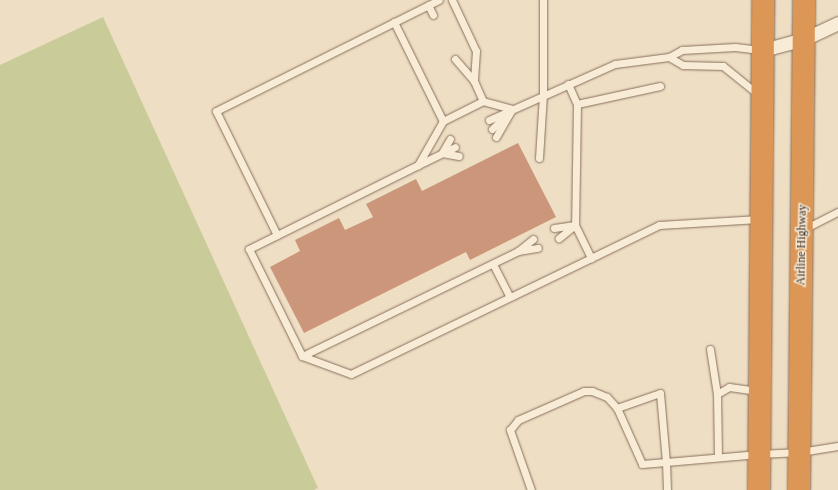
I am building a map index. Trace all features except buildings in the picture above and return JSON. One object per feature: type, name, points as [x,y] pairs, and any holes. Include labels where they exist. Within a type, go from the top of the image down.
[{"type":"highway","points":[[757,488],[760,391],[763,0]]},
{"type":"highway","name":"Airline Highway","points":[[799,490],[804,0]]},
{"type":"street","points":[[763,50],[804,39],[838,23]]},
{"type":"lane","points":[[277,235],[216,111],[439,0]]},
{"type":"lane","points":[[452,0],[476,51],[474,81]]},
{"type":"lane","points":[[539,158],[543,95],[543,0]]},
{"type":"lane","points":[[428,5],[433,15]]},
{"type":"lane","points":[[394,22],[443,121]]},
{"type":"lane","points":[[489,120],[614,64],[669,57],[682,50],[735,47],[763,50]]},
{"type":"lane","points":[[669,57],[683,65],[723,66],[762,98]]},
{"type":"lane","points":[[455,59],[474,81],[483,101]]},
{"type":"lane","points":[[568,84],[577,104],[575,225],[591,258]]},
{"type":"lane","points":[[577,104],[660,86]]},
{"type":"lane","points":[[418,165],[443,121],[483,101],[512,109]]},
{"type":"lane","points":[[492,129],[512,109]]},
{"type":"lane","points":[[496,137],[512,109]]},
{"type":"lane","points":[[442,154],[450,139]]},
{"type":"lane","points":[[455,147],[250,248],[302,356],[351,374],[660,224],[761,219]]},
{"type":"lane","points":[[442,154],[459,156]]},
{"type":"lane","points":[[802,231],[838,212]]},
{"type":"lane","points":[[554,228],[575,225]]},
{"type":"lane","points":[[559,238],[575,225]]},
{"type":"lane","points":[[302,356],[493,264],[518,251],[533,239]]},
{"type":"lane","points":[[518,251],[538,248]]},
{"type":"lane","points":[[493,264],[510,297]]},
{"type":"lane","points":[[710,349],[718,394],[718,457]]},
{"type":"lane","points":[[718,394],[729,387],[760,391]]},
{"type":"lane","points":[[532,490],[510,430],[518,420],[584,390],[592,391],[607,397],[617,408],[642,464],[718,457],[800,452],[838,446]]},
{"type":"lane","points":[[617,408],[660,393],[667,490]]},
{"type":"green space","points":[[103,17],[318,488],[314,490],[0,490],[0,65]]}]
